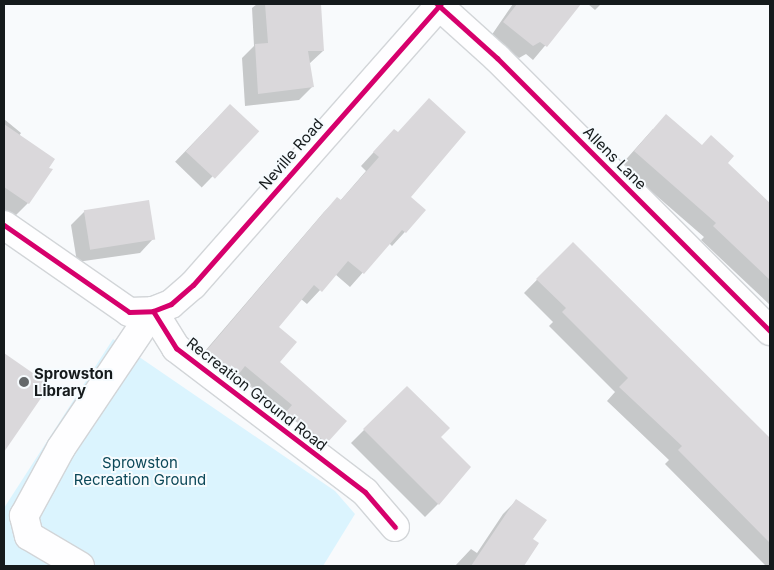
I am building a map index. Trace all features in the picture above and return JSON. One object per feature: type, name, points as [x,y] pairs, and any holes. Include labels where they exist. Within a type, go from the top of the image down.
[{"type":"street","name":"Neville Road","points":[[153,311],[171,304],[193,285],[439,4]]},
{"type":"street","name":"Allens Lane","points":[[439,4],[497,58],[770,331]]},
{"type":"street","points":[[4,225],[129,312],[153,311]]},
{"type":"street","points":[[80,566],[29,536],[24,516],[62,448],[153,311]]},
{"type":"street","name":"Recreation Ground Road","points":[[153,311],[176,348],[365,492],[395,527]]},
{"type":"green space","name":"Sprowston Recreation Ground","points":[[113,339],[335,491],[355,514],[323,566],[4,566],[4,508]]},
{"type":"building","points":[[265,4],[321,4],[324,51],[308,51],[314,87],[258,94],[255,44],[268,43]]},
{"type":"building","points":[[517,4],[581,4],[547,47],[540,42],[533,46],[503,22]]},
{"type":"building","points":[[429,98],[466,132],[411,197],[426,210],[406,233],[402,230],[364,274],[348,261],[322,292],[314,285],[279,327],[297,342],[280,362],[347,421],[327,443],[286,412],[292,405],[245,366],[238,375],[206,351],[337,197],[341,200],[379,157],[373,152],[394,129],[398,132]]},
{"type":"building","points":[[230,104],[259,131],[215,179],[186,152]]},
{"type":"building","points":[[666,114],[702,145],[711,135],[734,156],[728,163],[770,203],[770,280],[713,226],[716,223],[634,151]]},
{"type":"building","points":[[4,124],[55,159],[49,168],[53,169],[29,204],[4,187]]},
{"type":"building","points":[[149,200],[155,240],[90,250],[84,210]]},
{"type":"building","points":[[573,242],[770,438],[770,543],[678,450],[682,446],[619,387],[628,378],[562,312],[566,308],[536,279]]},
{"type":"building","name":"Sprowston Library","points":[[4,353],[50,385],[4,452]]},
{"type":"building","points":[[407,386],[450,428],[441,437],[471,467],[439,505],[363,429]]},
{"type":"building","points":[[516,499],[547,520],[533,539],[539,543],[524,566],[471,566]]},
{"type":"cycle path","points":[[437,4],[497,58],[770,331]]},
{"type":"cycle path","points":[[153,311],[171,304],[193,285],[441,4]]},
{"type":"cycle path","points":[[4,225],[129,312],[153,311],[176,348],[365,492],[395,527]]},
{"type":"place","name":"Sprowston Library","points":[[24,382]]}]
